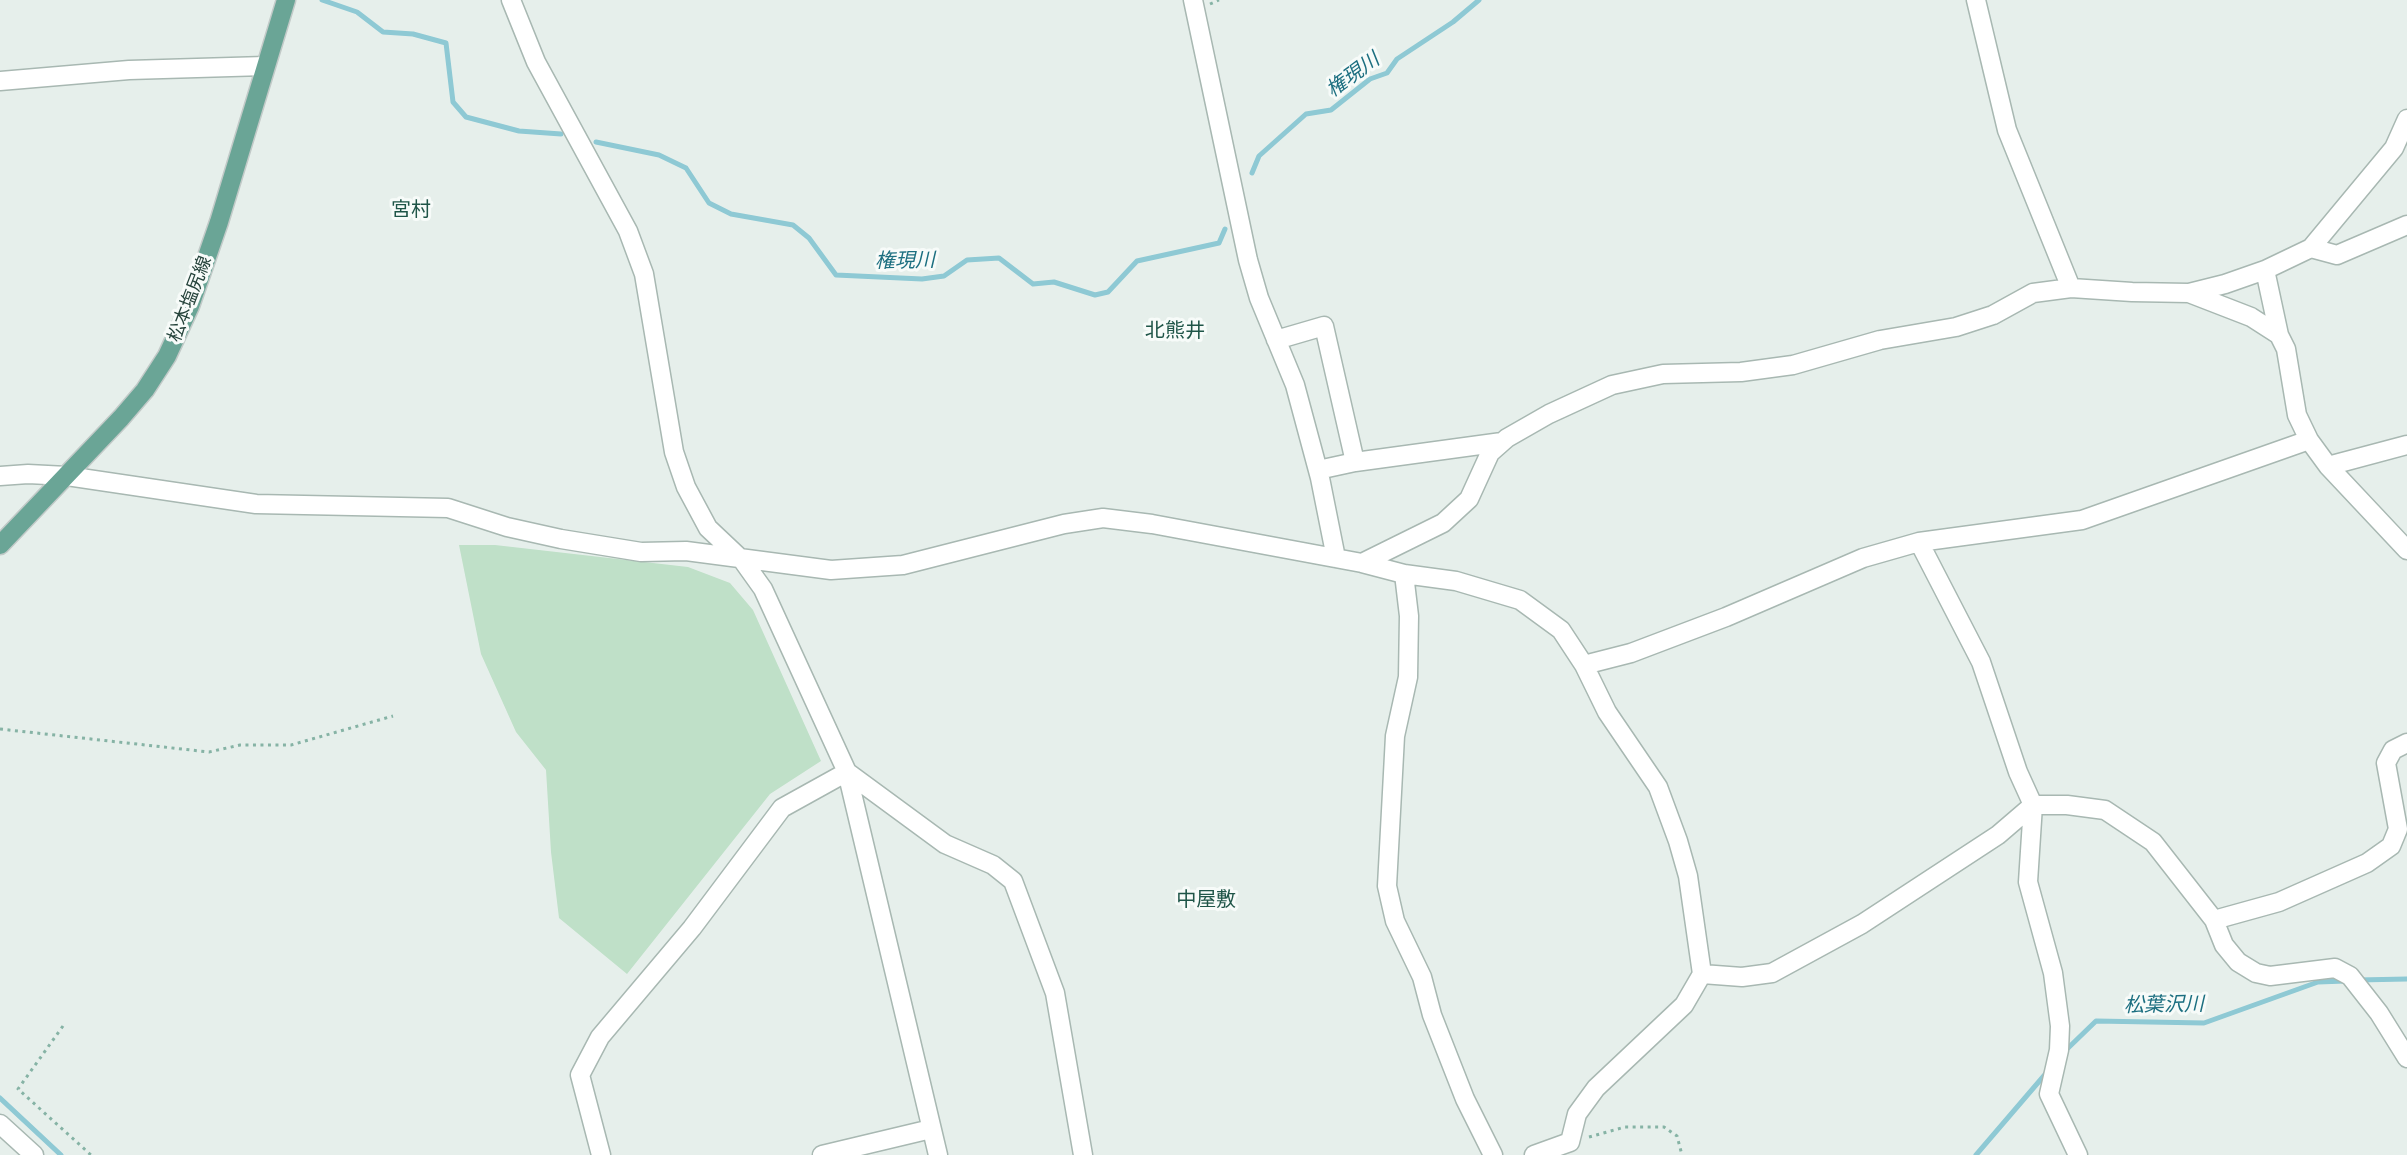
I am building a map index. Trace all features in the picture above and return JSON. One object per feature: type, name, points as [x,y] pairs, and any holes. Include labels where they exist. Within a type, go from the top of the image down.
[{"type":"main road","name":"松本塩尻線","points":[[0,545],[67,477],[145,390],[167,356],[190,306],[219,222],[286,0]]},
{"type":"street","points":[[511,0],[536,62],[628,231],[644,274],[674,452],[686,487],[708,528],[743,561],[763,589],[847,772],[938,1155]]},
{"type":"street","points":[[1193,0],[1248,260],[1258,298],[1295,386],[1318,470],[1336,558]]},
{"type":"street","points":[[1976,0],[2007,130],[2071,288]]},
{"type":"street","points":[[0,81],[129,70],[265,66]]},
{"type":"street","points":[[1362,563],[1443,523],[1469,499],[1490,453],[1502,442],[1549,414],[1612,385],[1663,374],[1742,372],[1793,364],[1880,340],[1956,327],[1993,315],[2033,293],[2071,288],[2189,293],[2225,284],[2265,270],[2311,248],[2394,148],[2407,119]]},
{"type":"street","points":[[2311,248],[2337,255],[2407,225]]},
{"type":"street","points":[[2265,270],[2280,335],[2286,349],[2298,415],[2309,440],[2328,466],[2407,550]]},
{"type":"street","points":[[2189,293],[2251,317],[2280,335]]},
{"type":"street","points":[[1276,340],[1324,326],[1355,462]]},
{"type":"street","points":[[1584,664],[1631,653],[1726,617],[1863,558],[1919,542],[2082,520],[2309,440]]},
{"type":"street","points":[[1318,470],[1355,462],[1502,442]]},
{"type":"street","points":[[2328,466],[2407,446]]},
{"type":"street","points":[[0,476],[28,474],[67,477],[256,504],[448,508],[507,527],[561,539],[641,552],[686,551],[743,561],[831,570],[903,565],[1064,524],[1103,518],[1152,524],[1362,563],[1404,574],[1456,581],[1520,600],[1561,630],[1584,664],[1607,712],[1658,787],[1688,876],[1702,974],[1684,1005],[1596,1088],[1577,1114],[1570,1142],[1534,1155]]},
{"type":"street","points":[[1919,542],[1980,662],[2018,772],[2033,805],[2028,882],[2053,974],[2060,1026],[2059,1050],[2049,1094],[2078,1155]]},
{"type":"street","points":[[1404,574],[1409,616],[1408,677],[1395,736],[1387,886],[1395,921],[1422,977],[1432,1015],[1464,1099],[1493,1155]]},
{"type":"street","points":[[2214,920],[2279,902],[2367,863],[2391,846],[2398,830],[2386,763],[2393,750],[2407,743]]},
{"type":"street","points":[[601,1155],[579,1075],[600,1037],[692,928],[782,808],[847,772]]},
{"type":"street","points":[[847,772],[945,844],[993,865],[1013,880],[1055,993],[1083,1155]]},
{"type":"street","points":[[1702,974],[1742,977],[1772,973],[1862,924],[1998,835],[2033,805],[2067,805],[2105,810],[2153,842],[2214,920],[2224,945],[2238,962],[2256,973],[2270,976],[2335,968],[2350,976],[2379,1013],[2407,1058]]},
{"type":"street","points":[[0,1124],[34,1155]]},
{"type":"street","points":[[822,1155],[931,1129]]},
{"type":"path","points":[[0,729],[209,752],[240,745],[291,745],[393,716]]},
{"type":"path","points":[[63,1026],[18,1089],[91,1155]]},
{"type":"path","points":[[1570,1142],[1625,1127],[1664,1126],[1677,1136],[1682,1155]]},
{"type":"green space","points":[[459,545],[495,545],[688,567],[730,583],[753,610],[821,761],[770,794],[627,974],[559,918],[551,852],[546,770],[516,732],[481,654]]},
{"type":"waterway","name":"権現川","points":[[322,0],[357,12],[383,32],[413,34],[446,43],[453,102],[466,117],[519,131],[561,134]]},
{"type":"waterway","name":"権現川","points":[[1252,173],[1259,156],[1306,114],[1331,110],[1370,79],[1387,73],[1397,59],[1453,22],[1479,0]]},
{"type":"waterway","name":"権現川","points":[[596,142],[659,155],[686,168],[709,203],[731,214],[793,225],[809,238],[836,275],[922,279],[944,276],[967,260],[999,258],[1033,284],[1054,282],[1095,295],[1108,292],[1137,261],[1219,243],[1225,229]]},
{"type":"waterway","name":"松葉沢川","points":[[2358,980],[2407,979]]},
{"type":"waterway","name":"松葉沢川","points":[[2065,1051],[2096,1021],[2204,1023],[2318,982],[2345,981]]},
{"type":"waterway","name":"松葉沢川","points":[[1976,1155],[2048,1071]]},
{"type":"waterway","points":[[0,1098],[61,1155]]},
{"type":"district","name":"宮村","points":[[411,210]]},
{"type":"district","name":"北熊井","points":[[1175,331]]},
{"type":"district","name":"中屋敷","points":[[1206,900]]}]
